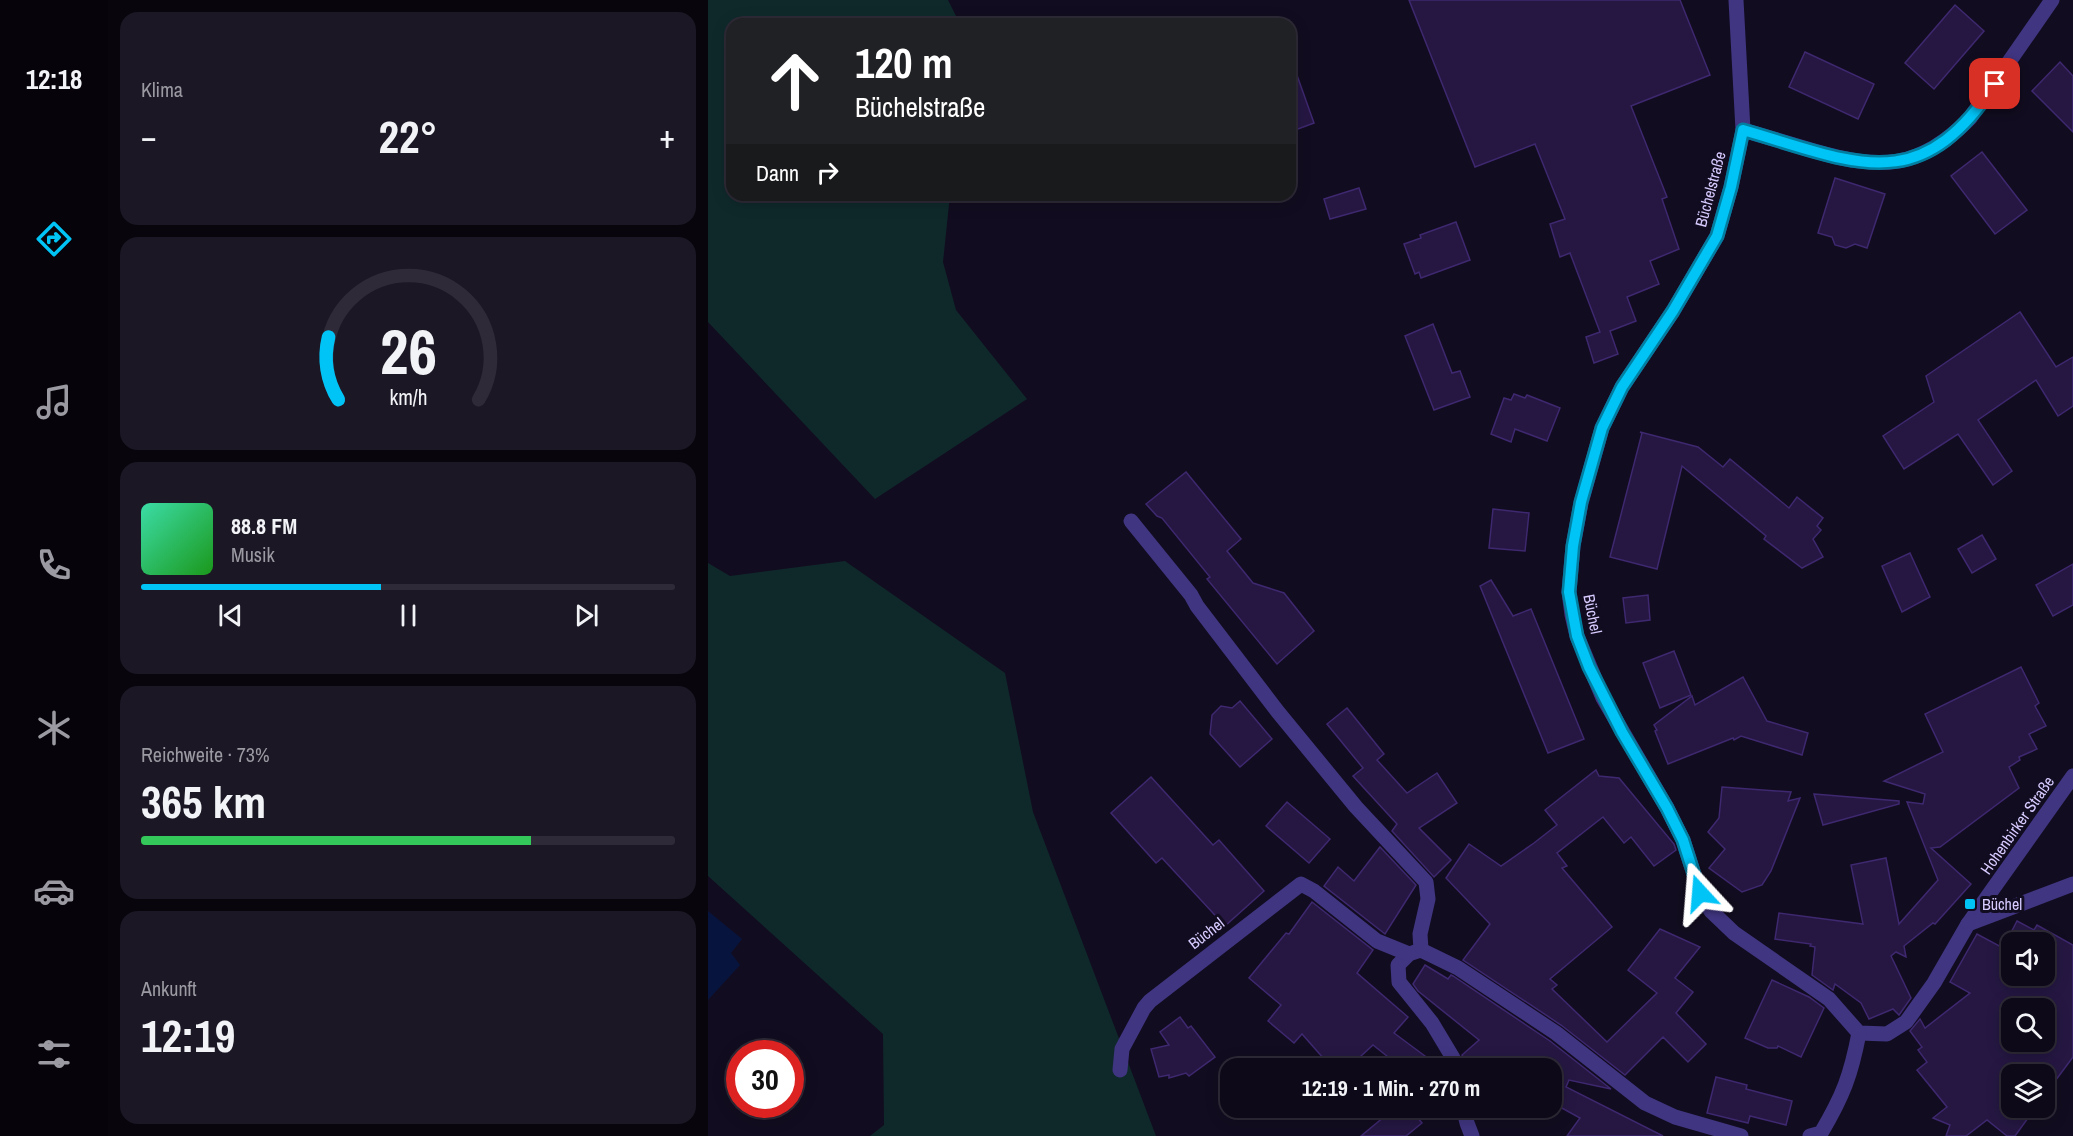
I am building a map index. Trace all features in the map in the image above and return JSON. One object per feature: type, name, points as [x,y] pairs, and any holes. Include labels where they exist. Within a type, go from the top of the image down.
[{"type":"street","name":"Büchelstraße","points":[[1602,428],[1622,387],[1673,311],[1717,236],[1731,187],[1743,130],[1736,0]]},
{"type":"street","points":[[1743,130],[1855,161],[1874,164],[1922,154],[1940,145],[1956,133],[1970,118],[2052,0]]},
{"type":"street","name":"Büchel","points":[[1602,428],[1581,502],[1573,546],[1569,592],[1577,636],[1589,667],[1622,732],[1667,808],[1683,840],[1700,893],[1711,910],[1734,933],[1828,999],[1859,1033]]},
{"type":"street","points":[[1131,521],[1191,595],[1211,625],[1278,712],[1356,807],[1426,882],[1428,899],[1420,933],[1415,952],[1398,965],[1400,981],[1432,1023],[1451,1058]]},
{"type":"street","name":"Hohenbirker Straße","points":[[1968,924],[2073,776]]},
{"type":"street","name":"Büchel","points":[[1119,1070],[1122,1049],[1150,1001],[1300,884],[1314,891],[1377,940],[1458,968],[1557,1033],[1645,1103],[1675,1117],[1741,1136]]},
{"type":"street","points":[[1810,1136],[1821,1133],[1839,1102],[1852,1068],[1859,1033],[1887,1034],[1906,1022],[1934,983],[1968,924],[2073,884]]},
{"type":"street","points":[[1466,1118],[1472,1136]]},
{"type":"green space","points":[[708,0],[948,0],[957,18],[726,18],[726,201],[949,201],[943,262],[956,310],[1027,399],[875,499],[708,322]]},
{"type":"green space","points":[[845,561],[1005,673],[1033,812],[1156,1136],[870,1136],[884,1125],[883,1034],[708,876],[708,563],[730,576]]},
{"type":"water","points":[[708,911],[742,939],[731,953],[740,965],[708,1000]]},
{"type":"building","points":[[1409,0],[1680,0],[1710,75],[1631,106],[1667,197],[1662,199],[1679,249],[1650,261],[1659,284],[1627,297],[1636,321],[1610,331],[1618,354],[1594,363],[1586,337],[1600,332],[1570,253],[1560,257],[1550,224],[1565,219],[1535,144],[1475,167]]},
{"type":"building","points":[[1955,5],[1984,31],[1934,89],[1905,63]]},
{"type":"building","points":[[1805,52],[1874,84],[1858,119],[1789,87]]},
{"type":"building","points":[[2060,62],[2073,76],[2073,132],[2032,91]]},
{"type":"building","points":[[1296,72],[1314,123],[1296,130]]},
{"type":"building","points":[[1982,152],[2027,210],[1995,234],[1951,176]]},
{"type":"building","points":[[1835,178],[1885,194],[1867,248],[1855,244],[1846,248],[1835,245],[1832,237],[1818,233]]},
{"type":"building","points":[[1359,188],[1366,209],[1330,219],[1324,199]]},
{"type":"building","points":[[1456,222],[1470,260],[1421,278],[1419,272],[1415,274],[1404,244],[1421,238],[1420,235]]},
{"type":"building","points":[[2020,312],[2056,367],[2073,357],[2073,406],[2058,416],[2036,380],[1978,420],[2012,471],[1993,485],[1958,434],[1904,469],[1883,436],[1934,402],[1926,376]]},
{"type":"building","points":[[1433,324],[1452,373],[1460,371],[1470,397],[1434,410],[1405,336]]},
{"type":"building","points":[[1514,394],[1525,398],[1527,395],[1560,408],[1547,441],[1515,429],[1511,442],[1491,434],[1504,398],[1511,400]]},
{"type":"building","points":[[1640,432],[1698,447],[1723,467],[1730,459],[1789,508],[1797,497],[1823,518],[1817,526],[1821,530],[1813,539],[1823,557],[1802,568],[1764,539],[1766,536],[1682,466],[1657,569],[1610,557],[1642,433]]},
{"type":"building","points":[[1186,472],[1241,539],[1227,551],[1253,583],[1284,593],[1314,631],[1277,664],[1207,579],[1210,577],[1162,518],[1146,504]]},
{"type":"building","points":[[1493,509],[1529,513],[1525,551],[1489,548]]},
{"type":"building","points":[[1982,535],[1996,559],[1972,573],[1958,549]]},
{"type":"building","points":[[1910,553],[1930,597],[1902,612],[1882,566]]},
{"type":"building","points":[[2073,564],[2073,605],[2053,616],[2036,585]]},
{"type":"building","points":[[1491,580],[1513,616],[1531,609],[1584,739],[1548,753],[1480,586]]},
{"type":"building","points":[[1648,595],[1650,620],[1626,623],[1623,598]]},
{"type":"building","points":[[1674,651],[1691,695],[1660,708],[1643,663]]},
{"type":"building","points":[[2021,667],[2039,703],[2035,706],[2046,726],[2029,734],[2037,749],[2019,757],[2020,760],[2009,767],[2019,788],[1940,847],[1931,848],[1971,884],[1935,924],[1933,923],[1904,946],[1906,957],[1896,952],[1891,956],[1911,998],[1899,1015],[1893,1009],[1869,1019],[1861,1003],[1835,984],[1833,990],[1812,975],[1815,947],[1810,946],[1811,944],[1775,939],[1779,913],[1863,924],[1851,865],[1886,858],[1899,924],[1938,880],[1907,802],[1923,804],[1925,794],[1884,781],[1943,752],[1925,714]]},
{"type":"building","points":[[1743,677],[1767,721],[1808,733],[1802,755],[1741,736],[1668,764],[1654,725],[1692,696],[1695,705]]},
{"type":"building","points":[[1240,701],[1272,739],[1240,767],[1210,734],[1212,715],[1221,706],[1232,708]]},
{"type":"building","points":[[1347,708],[1384,754],[1377,760],[1407,793],[1437,773],[1457,803],[1419,828],[1451,860],[1434,877],[1392,831],[1397,824],[1353,776],[1363,768],[1327,724]]},
{"type":"building","points":[[1596,770],[1599,776],[1619,778],[1674,844],[1676,850],[1654,866],[1631,837],[1624,843],[1603,817],[1557,853],[1567,866],[1562,868],[1612,927],[1550,979],[1557,985],[1552,989],[1607,1042],[1657,993],[1628,970],[1660,929],[1700,947],[1675,978],[1693,992],[1676,1013],[1706,1044],[1688,1062],[1663,1037],[1625,1075],[1561,1025],[1463,960],[1490,924],[1446,878],[1469,844],[1501,866],[1534,843],[1557,825],[1545,810]]},
{"type":"building","points":[[1151,777],[1213,845],[1219,840],[1264,891],[1225,926],[1162,858],[1156,863],[1111,813]]},
{"type":"building","points":[[1722,787],[1791,792],[1788,801],[1800,798],[1771,871],[1762,885],[1742,892],[1709,868],[1725,849],[1708,832],[1719,818]]},
{"type":"building","points":[[1814,794],[1899,801],[1899,804],[1823,825]]},
{"type":"building","points":[[1287,802],[1330,839],[1309,863],[1266,826]]},
{"type":"building","points":[[1380,847],[1416,885],[1385,934],[1324,886],[1338,867],[1354,881]]},
{"type":"building","points":[[1312,902],[1373,950],[1357,973],[1408,1017],[1394,1033],[1428,1058],[1389,1058],[1373,1045],[1359,1058],[1323,1058],[1302,1034],[1294,1043],[1268,1021],[1281,1005],[1249,978],[1286,933],[1289,934]]},
{"type":"building","points":[[2017,921],[2034,930],[2037,925],[2050,932],[2011,932]]},
{"type":"building","points":[[1977,934],[2001,947],[2001,986],[2055,986],[2055,935],[2073,945],[2073,1057],[2055,1081],[2055,1064],[2001,1064],[2001,1118],[2028,1118],[2015,1136],[2007,1136],[1987,1120],[1966,1136],[1946,1136],[1950,1125],[1933,1118],[1947,1107],[1917,1070],[1927,1062],[1918,1050],[1922,1047],[1910,1031],[1920,1019],[1925,1028],[1970,993],[1950,982]]},
{"type":"building","points":[[1425,965],[1448,979],[1451,975],[1453,976],[1550,1041],[1611,1089],[1569,1080],[1566,1087],[1663,1136],[1567,1136],[1580,1118],[1562,1108],[1562,1058],[1464,1058],[1462,1055],[1479,1040],[1418,991],[1413,984]]},
{"type":"building","points":[[1772,980],[1809,997],[1824,1008],[1801,1057],[1778,1046],[1768,1048],[1745,1038]]},
{"type":"building","points":[[1180,1017],[1188,1028],[1191,1026],[1215,1057],[1189,1076],[1186,1073],[1169,1078],[1169,1075],[1159,1077],[1151,1049],[1169,1045],[1160,1032]]},
{"type":"building","points":[[1716,1077],[1747,1085],[1746,1089],[1792,1101],[1786,1125],[1750,1116],[1748,1123],[1707,1113]]},
{"type":"building","points":[[1383,1118],[1418,1118],[1422,1123],[1406,1136],[1361,1136]]},
{"type":"place","name":"Büchel","points":[[1970,904]]},
{"type":"route","points":[[1700,893],[1683,840],[1644,767],[1603,698],[1577,636],[1572,615],[1569,592],[1573,546],[1581,502],[1602,428],[1622,387],[1673,311],[1717,236],[1731,187],[1743,130],[1855,161],[1874,164],[1905,160],[1940,145],[1956,133],[1983,102],[1995,84]]}]
